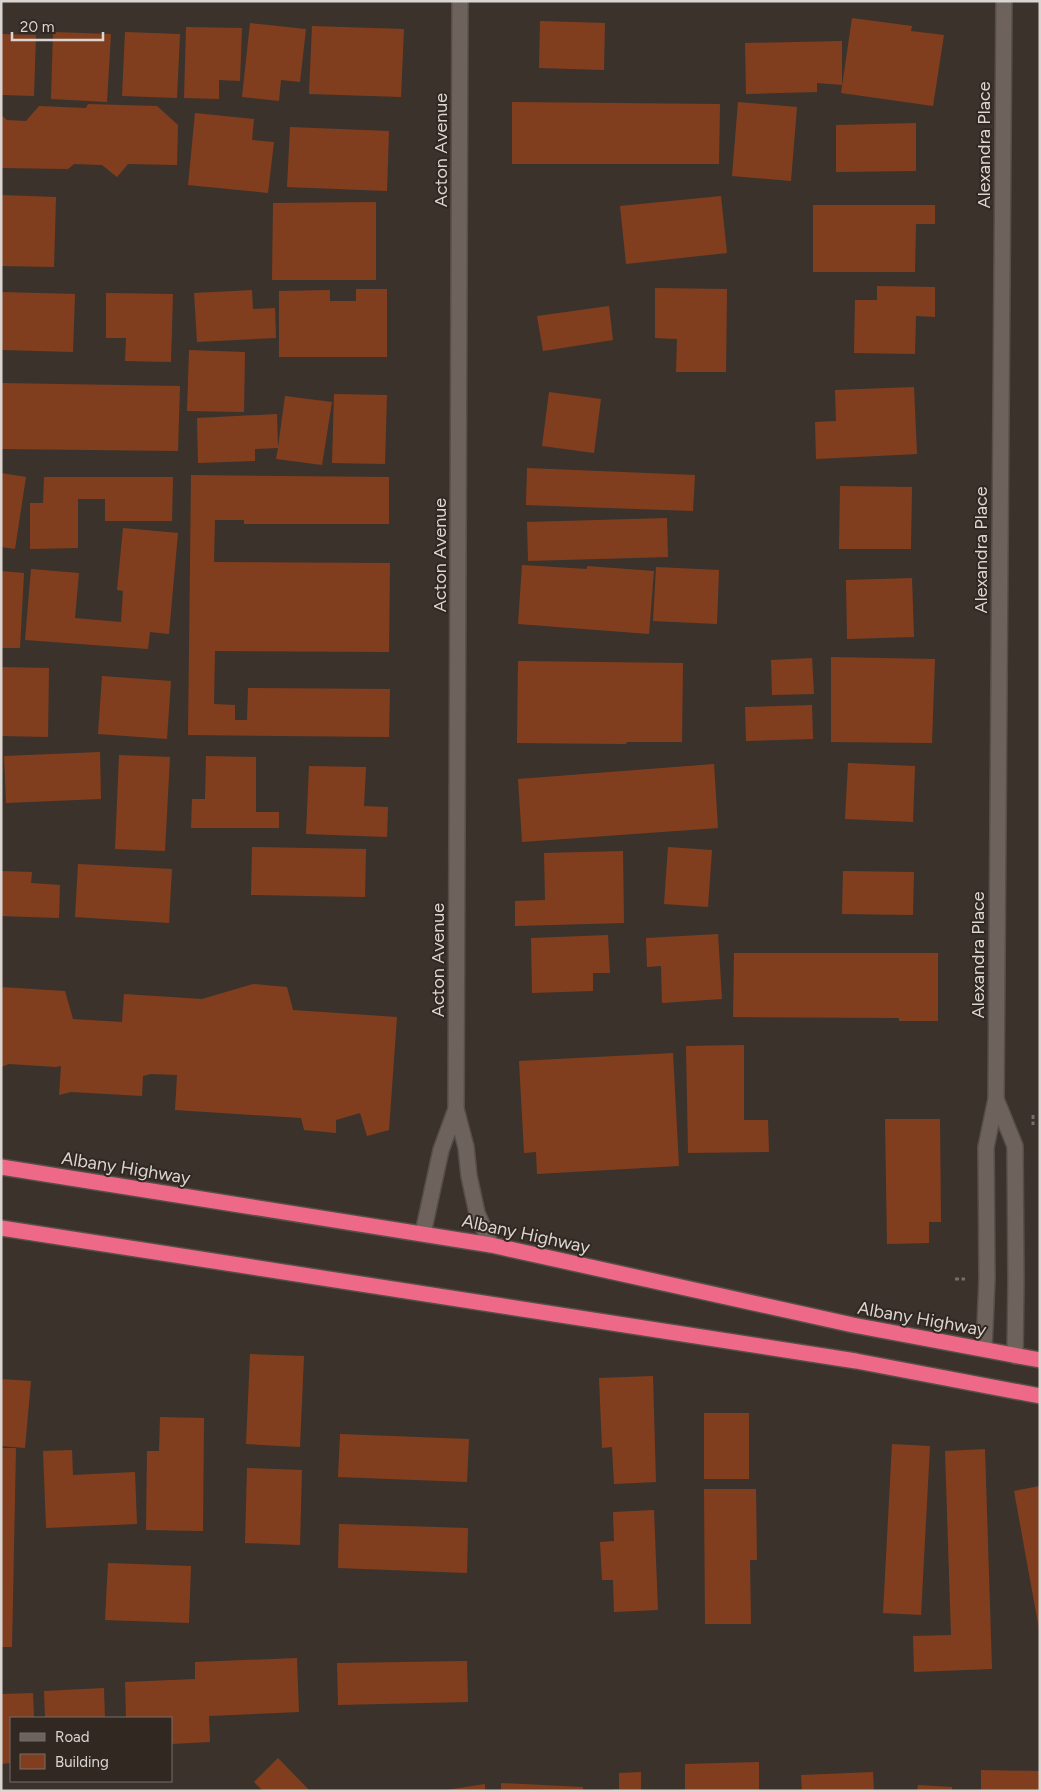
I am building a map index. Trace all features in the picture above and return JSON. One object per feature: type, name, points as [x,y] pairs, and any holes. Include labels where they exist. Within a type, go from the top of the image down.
[{"type":"highway","name":"Albany Highway","points":[[1,1167],[491,1245],[852,1325],[1040,1360]]},
{"type":"highway","points":[[1,1228],[856,1361],[1040,1396]]},
{"type":"street","name":"Acton Avenue","points":[[460,1],[456,1109],[466,1147],[469,1176],[477,1213],[491,1245]]},
{"type":"street","name":"Alexandra Place","points":[[984,1349],[987,1279],[986,1147],[996,1099],[1004,1]]},
{"type":"street","name":"Alexandra Place","points":[[996,1099],[1015,1146],[1015,1356]]},
{"type":"street","name":"Acton Avenue","points":[[423,1233],[441,1150],[456,1109]]},
{"type":"building","points":[[852,18],[912,26],[911,31],[944,35],[933,106],[841,93]]},
{"type":"building","points":[[540,21],[605,23],[604,70],[539,68]]},
{"type":"building","points":[[250,23],[306,29],[300,82],[281,80],[279,101],[242,97]]},
{"type":"building","points":[[312,26],[404,29],[401,97],[309,94]]},
{"type":"building","points":[[186,27],[242,28],[240,81],[219,80],[219,99],[184,98]]},
{"type":"building","points":[[53,32],[111,34],[107,102],[51,99]]},
{"type":"building","points":[[125,32],[180,34],[177,98],[122,96]]},
{"type":"building","points":[[1,34],[36,35],[34,96],[1,95]]},
{"type":"building","points":[[842,41],[842,85],[817,83],[817,92],[746,94],[745,43]]},
{"type":"building","points":[[512,102],[720,104],[719,164],[512,164]]},
{"type":"building","points":[[738,102],[797,107],[791,181],[732,176]]},
{"type":"building","points":[[88,104],[157,106],[178,125],[177,165],[128,164],[117,177],[102,165],[74,164],[68,169],[1,168],[1,115],[7,120],[26,121],[39,106],[86,108]]},
{"type":"building","points":[[195,113],[254,119],[252,140],[274,142],[268,193],[188,185]]},
{"type":"building","points":[[916,123],[916,171],[836,172],[836,125]]},
{"type":"building","points":[[290,127],[389,131],[387,191],[287,187]]},
{"type":"building","points":[[1,195],[56,197],[54,267],[1,266]]},
{"type":"building","points":[[721,196],[727,253],[626,264],[620,206]]},
{"type":"building","points":[[376,202],[376,280],[272,280],[273,203]]},
{"type":"building","points":[[813,205],[935,205],[935,224],[916,224],[915,272],[813,272]]},
{"type":"building","points":[[877,286],[935,287],[935,317],[916,316],[915,354],[854,353],[855,300],[877,300]]},
{"type":"building","points":[[655,288],[727,289],[726,372],[676,372],[677,339],[655,338]]},
{"type":"building","points":[[356,289],[387,289],[387,357],[279,357],[279,291],[330,290],[330,301],[356,301]]},
{"type":"building","points":[[252,290],[253,309],[275,308],[276,338],[197,342],[194,293]]},
{"type":"building","points":[[1,292],[75,294],[73,352],[1,350]]},
{"type":"building","points":[[106,293],[173,294],[171,362],[125,361],[126,338],[106,338]]},
{"type":"building","points":[[609,306],[613,340],[543,351],[537,316]]},
{"type":"building","points":[[189,350],[245,352],[244,412],[187,411]]},
{"type":"building","points":[[1,383],[180,386],[178,451],[1,449]]},
{"type":"building","points":[[914,387],[917,454],[816,459],[815,422],[836,421],[835,390]]},
{"type":"building","points":[[549,392],[601,399],[594,453],[542,446]]},
{"type":"building","points":[[334,394],[387,395],[385,464],[332,463]]},
{"type":"building","points":[[285,396],[332,402],[322,465],[276,459],[278,448],[255,449],[255,461],[198,463],[197,418],[277,414],[278,447]]},
{"type":"building","points":[[527,468],[695,475],[693,511],[526,505]]},
{"type":"building","points":[[1,473],[26,477],[15,549],[1,547]]},
{"type":"building","points":[[191,475],[389,477],[389,524],[244,524],[244,520],[215,520],[214,562],[390,563],[389,652],[215,651],[214,704],[235,705],[235,720],[247,720],[248,688],[390,689],[389,737],[188,735]]},
{"type":"building","points":[[44,477],[173,477],[172,521],[105,521],[105,499],[78,499],[78,548],[30,549],[30,503],[43,503]]},
{"type":"building","points":[[840,486],[912,487],[911,549],[839,549]]},
{"type":"building","points":[[667,518],[668,557],[528,561],[527,522]]},
{"type":"building","points":[[123,528],[178,533],[169,634],[150,632],[148,649],[25,640],[31,569],[79,573],[75,618],[121,622],[123,591],[117,590]]},
{"type":"building","points":[[522,565],[587,569],[587,566],[654,571],[649,634],[518,624]]},
{"type":"building","points":[[656,567],[719,570],[717,624],[653,621]]},
{"type":"building","points":[[1,571],[24,573],[20,648],[1,648]]},
{"type":"building","points":[[912,578],[914,637],[847,639],[846,580]]},
{"type":"building","points":[[831,657],[935,659],[932,743],[831,742]]},
{"type":"building","points":[[812,658],[814,694],[772,695],[771,660]]},
{"type":"building","points":[[518,661],[683,663],[682,742],[627,742],[626,744],[517,743]]},
{"type":"building","points":[[1,667],[49,668],[48,737],[1,736]]},
{"type":"building","points":[[102,676],[171,681],[167,739],[98,734]]},
{"type":"building","points":[[812,705],[813,739],[746,741],[745,707]]},
{"type":"building","points":[[100,752],[101,799],[6,803],[4,756]]},
{"type":"building","points":[[119,755],[170,757],[165,851],[115,849]]},
{"type":"building","points":[[206,756],[256,757],[256,812],[279,812],[279,828],[191,828],[192,799],[205,799]]},
{"type":"building","points":[[848,763],[915,766],[913,822],[845,819]]},
{"type":"building","points":[[714,764],[718,828],[522,842],[518,779]]},
{"type":"building","points":[[309,766],[366,767],[364,806],[388,807],[387,837],[306,834]]},
{"type":"building","points":[[252,847],[366,849],[365,897],[251,895]]},
{"type":"building","points":[[668,847],[712,850],[708,907],[664,904]]},
{"type":"building","points":[[623,851],[624,923],[515,926],[515,901],[545,900],[544,853]]},
{"type":"building","points":[[78,864],[172,869],[169,923],[75,917]]},
{"type":"building","points":[[1,871],[32,872],[31,883],[60,885],[59,918],[1,916]]},
{"type":"building","points":[[843,871],[914,872],[913,915],[842,914]]},
{"type":"building","points":[[718,934],[722,999],[662,1003],[661,966],[647,967],[646,938]]},
{"type":"building","points":[[608,935],[610,973],[593,973],[593,991],[532,993],[531,938]]},
{"type":"building","points":[[734,953],[938,953],[938,1021],[899,1021],[899,1018],[733,1017]]},
{"type":"building","points":[[253,984],[287,987],[293,1010],[397,1017],[389,1130],[367,1136],[360,1113],[336,1120],[336,1133],[304,1130],[301,1118],[175,1110],[177,1075],[151,1074],[143,1076],[142,1096],[71,1092],[59,1095],[61,1066],[9,1064],[1,1067],[1,987],[65,991],[73,1019],[122,1022],[124,994],[202,999]]},
{"type":"building","points":[[744,1045],[744,1120],[768,1120],[769,1152],[688,1153],[686,1046]]},
{"type":"building","points":[[673,1053],[679,1166],[537,1174],[536,1152],[524,1153],[519,1061]]},
{"type":"building","points":[[885,1119],[940,1119],[941,1222],[929,1222],[929,1243],[887,1244]]},
{"type":"building","points":[[250,1354],[304,1356],[300,1447],[246,1444]]},
{"type":"building","points":[[653,1376],[656,1482],[614,1484],[612,1447],[602,1448],[599,1378]]},
{"type":"building","points":[[1,1379],[31,1381],[25,1448],[1,1446]]},
{"type":"building","points":[[704,1413],[749,1413],[749,1479],[704,1479]]},
{"type":"building","points":[[160,1417],[204,1418],[203,1531],[146,1530],[147,1451],[159,1451]]},
{"type":"building","points":[[340,1434],[469,1439],[467,1482],[338,1477]]},
{"type":"building","points":[[892,1444],[930,1446],[921,1615],[883,1613]]},
{"type":"building","points":[[1,1448],[16,1448],[12,1647],[1,1647]]},
{"type":"building","points":[[985,1449],[992,1669],[914,1672],[913,1636],[951,1635],[945,1451]]},
{"type":"building","points":[[72,1450],[73,1475],[135,1472],[137,1524],[46,1528],[43,1451]]},
{"type":"building","points":[[247,1468],[302,1470],[300,1545],[245,1543]]},
{"type":"building","points":[[1040,1486],[1040,1629],[1039,1629],[1014,1491]]},
{"type":"building","points":[[704,1489],[756,1489],[757,1560],[750,1560],[751,1624],[705,1624]]},
{"type":"building","points":[[654,1510],[658,1610],[614,1612],[613,1580],[602,1580],[600,1542],[614,1541],[613,1512]]},
{"type":"building","points":[[339,1524],[468,1528],[467,1573],[338,1568]]},
{"type":"building","points":[[108,1563],[191,1566],[189,1623],[105,1620]]},
{"type":"building","points":[[297,1658],[299,1712],[209,1716],[210,1742],[172,1744],[172,1717],[126,1717],[125,1682],[195,1679],[195,1662]]},
{"type":"building","points":[[467,1661],[468,1702],[338,1705],[337,1663]]},
{"type":"building","points":[[104,1688],[105,1717],[45,1717],[44,1691]]},
{"type":"building","points":[[33,1693],[34,1717],[10,1717],[10,1763],[1,1764],[1,1694]]},
{"type":"building","points":[[278,1758],[310,1791],[263,1791],[254,1782]]},
{"type":"building","points":[[759,1762],[759,1791],[685,1791],[685,1764]]},
{"type":"building","points":[[981,1770],[1040,1771],[1040,1791],[981,1791]]},
{"type":"building","points":[[641,1772],[641,1791],[613,1791],[613,1789],[619,1789],[619,1773]]},
{"type":"building","points":[[873,1772],[874,1791],[802,1791],[801,1775]]},
{"type":"building","points":[[501,1783],[583,1787],[583,1791],[501,1791]]},
{"type":"building","points":[[485,1784],[485,1791],[446,1791],[446,1790]]},
{"type":"building","points":[[918,1785],[952,1787],[952,1791],[917,1791]]}]
